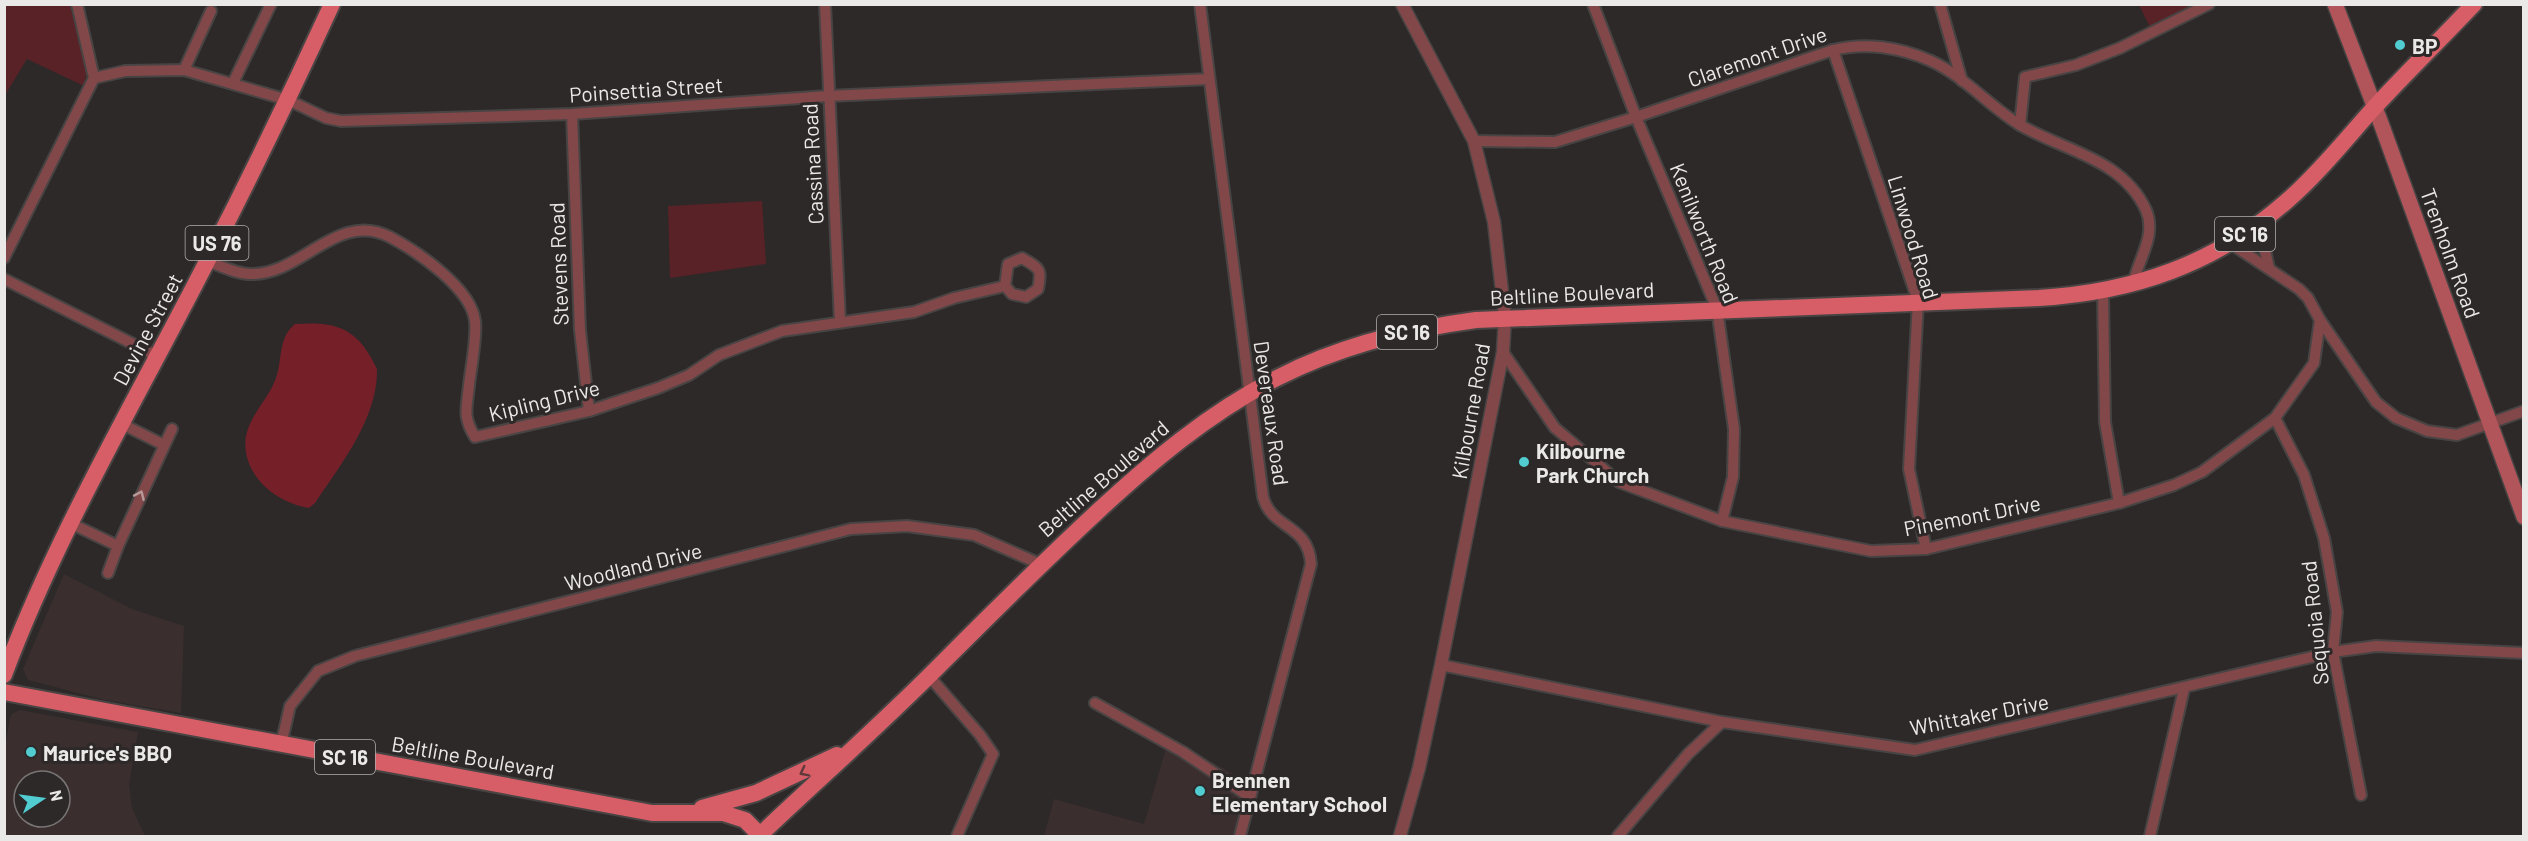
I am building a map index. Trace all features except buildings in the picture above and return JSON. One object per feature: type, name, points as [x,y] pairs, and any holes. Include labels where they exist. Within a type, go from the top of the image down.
[{"type":"main road","name":"Devine Street","points":[[4,675],[25,620],[122,424],[288,100],[332,4]]},
{"type":"main road","name":"Trenholm Road","points":[[2335,4],[2375,107],[2523,517]]},
{"type":"main road","name":"SC 16","points":[[2375,107],[2474,4]]},
{"type":"main road","name":"Beltline Boulevard","points":[[856,745],[929,676],[1040,564],[1167,449],[1249,393],[1310,363],[1361,344],[1443,324],[1505,317],[2039,298],[2103,292],[2186,266],[2230,243],[2259,224],[2296,192],[2375,107]]},
{"type":"main road","name":"Beltline Boulevard","points":[[4,692],[652,813],[687,813]]},
{"type":"main road","name":"SC 16","points":[[687,813],[756,793],[798,775],[856,745]]},
{"type":"main road","name":"SC 16","points":[[687,813],[723,813],[745,820],[760,836],[856,745]]},
{"type":"street","points":[[4,258],[94,78],[77,4]]},
{"type":"street","points":[[233,83],[271,4]]},
{"type":"street","name":"Cassina Road","points":[[825,4],[840,321]]},
{"type":"street","name":"Devereaux Road","points":[[1200,4],[1265,503],[1272,514],[1301,536],[1308,549],[1311,564],[1240,837]]},
{"type":"street","name":"Kilbourne Road","points":[[1400,837],[1419,768],[1441,665],[1503,352],[1505,317],[1494,222],[1474,141],[1402,4]]},
{"type":"street","name":"Kenilworth Road","points":[[1593,4],[1636,117],[1717,309],[1734,429],[1733,477],[1722,521]]},
{"type":"street","points":[[1940,4],[1962,81]]},
{"type":"street","points":[[2020,125],[2025,76],[2076,65],[2109,52],[2209,4]]},
{"type":"street","points":[[184,70],[211,11]]},
{"type":"street","name":"Claremont Drive","points":[[1474,141],[1554,142],[1848,46],[1902,51],[1932,62],[1962,81],[2020,125],[2107,165],[2122,176],[2136,192],[2147,212],[2150,234],[2133,284]]},
{"type":"street","name":"Linwood Road","points":[[1833,50],[1918,301],[1909,469],[1926,549]]},
{"type":"street","name":"Poinsettia Street","points":[[94,78],[125,71],[184,70],[288,100],[326,118],[341,121],[572,114],[828,96],[1209,79]]},
{"type":"street","name":"Stevens Road","points":[[572,114],[580,330],[589,411]]},
{"type":"street","points":[[2259,224],[2269,268]]},
{"type":"street","name":"Kipling Drive","points":[[207,261],[249,274],[268,273],[298,259],[340,234],[367,230],[384,234],[414,250],[468,300],[475,321],[466,422],[475,437],[589,411],[689,375],[719,355],[782,331],[914,312],[954,298],[1005,286]]},
{"type":"street","points":[[2230,243],[2300,289],[2376,402],[2396,418],[2427,431],[2457,435],[2523,411]]},
{"type":"street","points":[[4,279],[157,356]]},
{"type":"street","points":[[2103,292],[2105,422],[2119,503]]},
{"type":"street","name":"Pinemont Drive","points":[[1503,352],[1555,428],[1619,482],[1722,521],[1871,551],[1926,549],[2119,503],[2175,485],[2202,472],[2275,418],[2314,363],[2320,320]]},
{"type":"street","name":"Sequoia Road","points":[[2275,418],[2304,475],[2324,538],[2337,612],[2333,652],[2361,795]]},
{"type":"street","points":[[122,424],[164,445]]},
{"type":"street","points":[[108,573],[118,546],[172,429]]},
{"type":"street","points":[[72,524],[118,546]]},
{"type":"street","name":"Woodland Drive","points":[[281,745],[290,706],[318,670],[355,656],[851,529],[907,526],[974,535],[1040,564]]},
{"type":"street","name":"Whittaker Drive","points":[[1441,665],[1722,722],[1915,750],[2184,689],[2333,652],[2376,646],[2523,653]]},
{"type":"street","points":[[929,676],[980,735],[993,754],[957,837]]},
{"type":"street","points":[[2150,837],[2184,689]]},
{"type":"street","points":[[1095,703],[1183,752],[1250,797]]},
{"type":"street","points":[[1618,837],[1688,754],[1722,722]]},
{"type":"shaded area","points":[[5,5],[70,5],[87,70],[84,86],[27,59],[5,95]]},
{"type":"shaded area","points":[[2139,5],[2193,5],[2150,27]]},
{"type":"shaded area","points":[[762,201],[766,264],[670,278],[668,206]]},
{"type":"shaded area","points":[[295,324],[323,324],[345,330],[362,344],[377,369],[376,387],[365,423],[336,472],[315,503],[309,508],[284,500],[263,484],[249,463],[246,450],[248,429],[274,383],[285,337]]},
{"type":"shaded area","points":[[64,574],[132,609],[184,626],[181,713],[105,700],[28,680],[23,669]]},
{"type":"shaded area","points":[[20,710],[138,732],[129,785],[132,808],[145,836],[5,836],[5,747],[12,714]]},
{"type":"shaded area","name":"Brennen Elementary School","points":[[1169,738],[1248,782],[1234,836],[1044,836],[1054,799],[1144,824]]},
{"type":"place","name":"BP","points":[[2400,45]]},
{"type":"place","name":"Kilbourne Park Church","points":[[1524,462]]},
{"type":"place","name":"Maurice's BBQ","points":[[31,752]]},
{"type":"place","name":"Brennen Elementary School","points":[[1200,791]]}]
